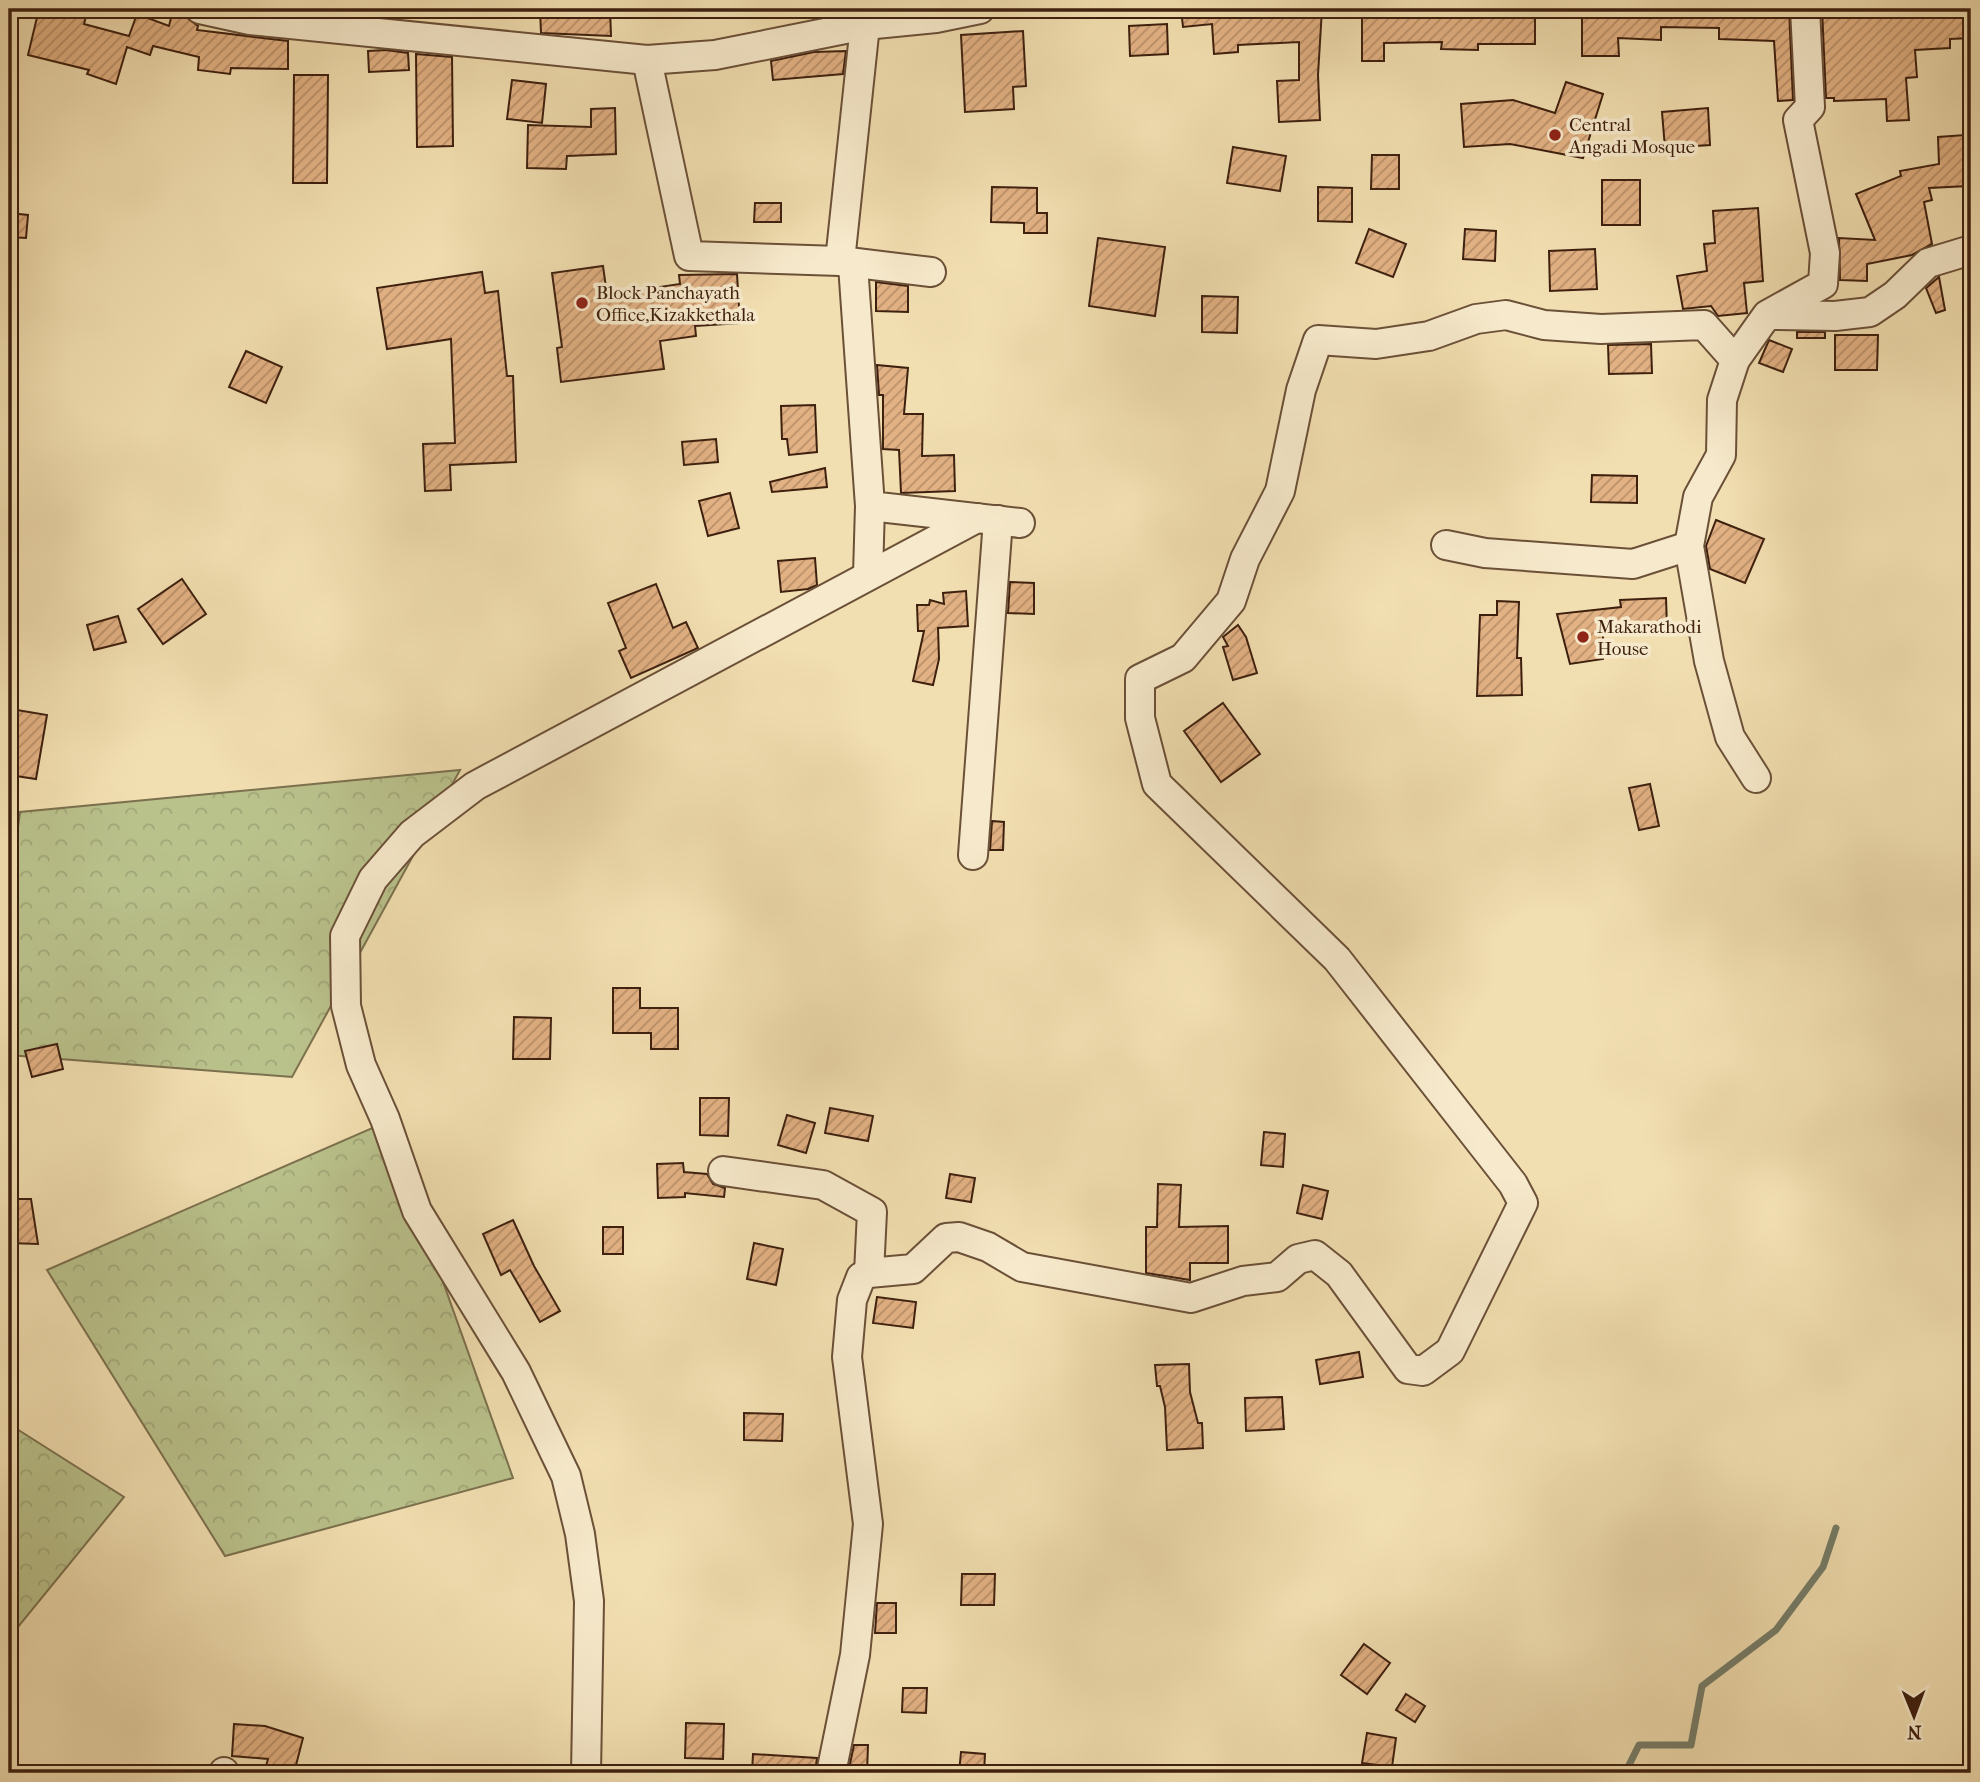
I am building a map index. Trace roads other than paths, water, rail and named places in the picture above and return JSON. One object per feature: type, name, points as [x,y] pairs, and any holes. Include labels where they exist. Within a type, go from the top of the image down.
[{"type":"street","points":[[200,9],[250,20],[647,60],[715,55],[864,25],[936,18],[980,9]]},
{"type":"street","points":[[1756,778],[1730,737],[1709,662],[1689,546],[1698,497],[1721,455],[1722,400],[1735,360],[1767,315],[1823,284],[1825,253],[1798,120],[1810,107],[1805,9]]},
{"type":"street","points":[[864,25],[846,263],[870,506],[869,575]]},
{"type":"street","points":[[647,60],[689,256],[846,263],[931,272]]},
{"type":"street","points":[[1767,315],[1835,316],[1870,312],[1895,295],[1928,264],[1971,250]]},
{"type":"street","points":[[831,1773],[855,1654],[867,1532],[847,1357],[855,1285],[869,1273],[913,1269],[922,1264],[946,1238],[959,1237],[989,1247],[1022,1267],[1191,1298],[1243,1281],[1276,1277],[1298,1259],[1315,1255],[1339,1275],[1408,1369],[1423,1371],[1450,1351],[1523,1203],[1513,1184],[1337,959],[1157,784],[1140,718],[1140,679],[1183,658],[1231,601],[1245,559],[1280,491],[1301,390],[1318,340],[1376,344],[1429,336],[1476,319],[1506,315],[1544,325],[1601,329],[1704,326],[1735,360]]},
{"type":"street","points":[[870,506],[998,520]]},
{"type":"street","points":[[586,1773],[589,1601],[580,1534],[566,1476],[516,1372],[417,1212],[384,1119],[361,1065],[346,1006],[345,936],[373,879],[412,834],[475,786],[869,575],[998,520]]},
{"type":"street","points":[[973,855],[998,520]]},
{"type":"street","points":[[1446,545],[1485,554],[1633,564],[1689,546]]},
{"type":"street","points":[[723,1171],[822,1185],[872,1212],[869,1273]]},
{"type":"waterway","points":[[1625,1773],[1639,1745],[1691,1745],[1702,1686],[1776,1630],[1823,1567],[1836,1528]]},
{"type":"place","name":"Central Angadi Mosque","points":[[1555,135]]},
{"type":"place","name":"Block Panchayath Office,Kizakkethala","points":[[582,303]]},
{"type":"place","name":"Makarathodi House","points":[[1583,637]]}]
